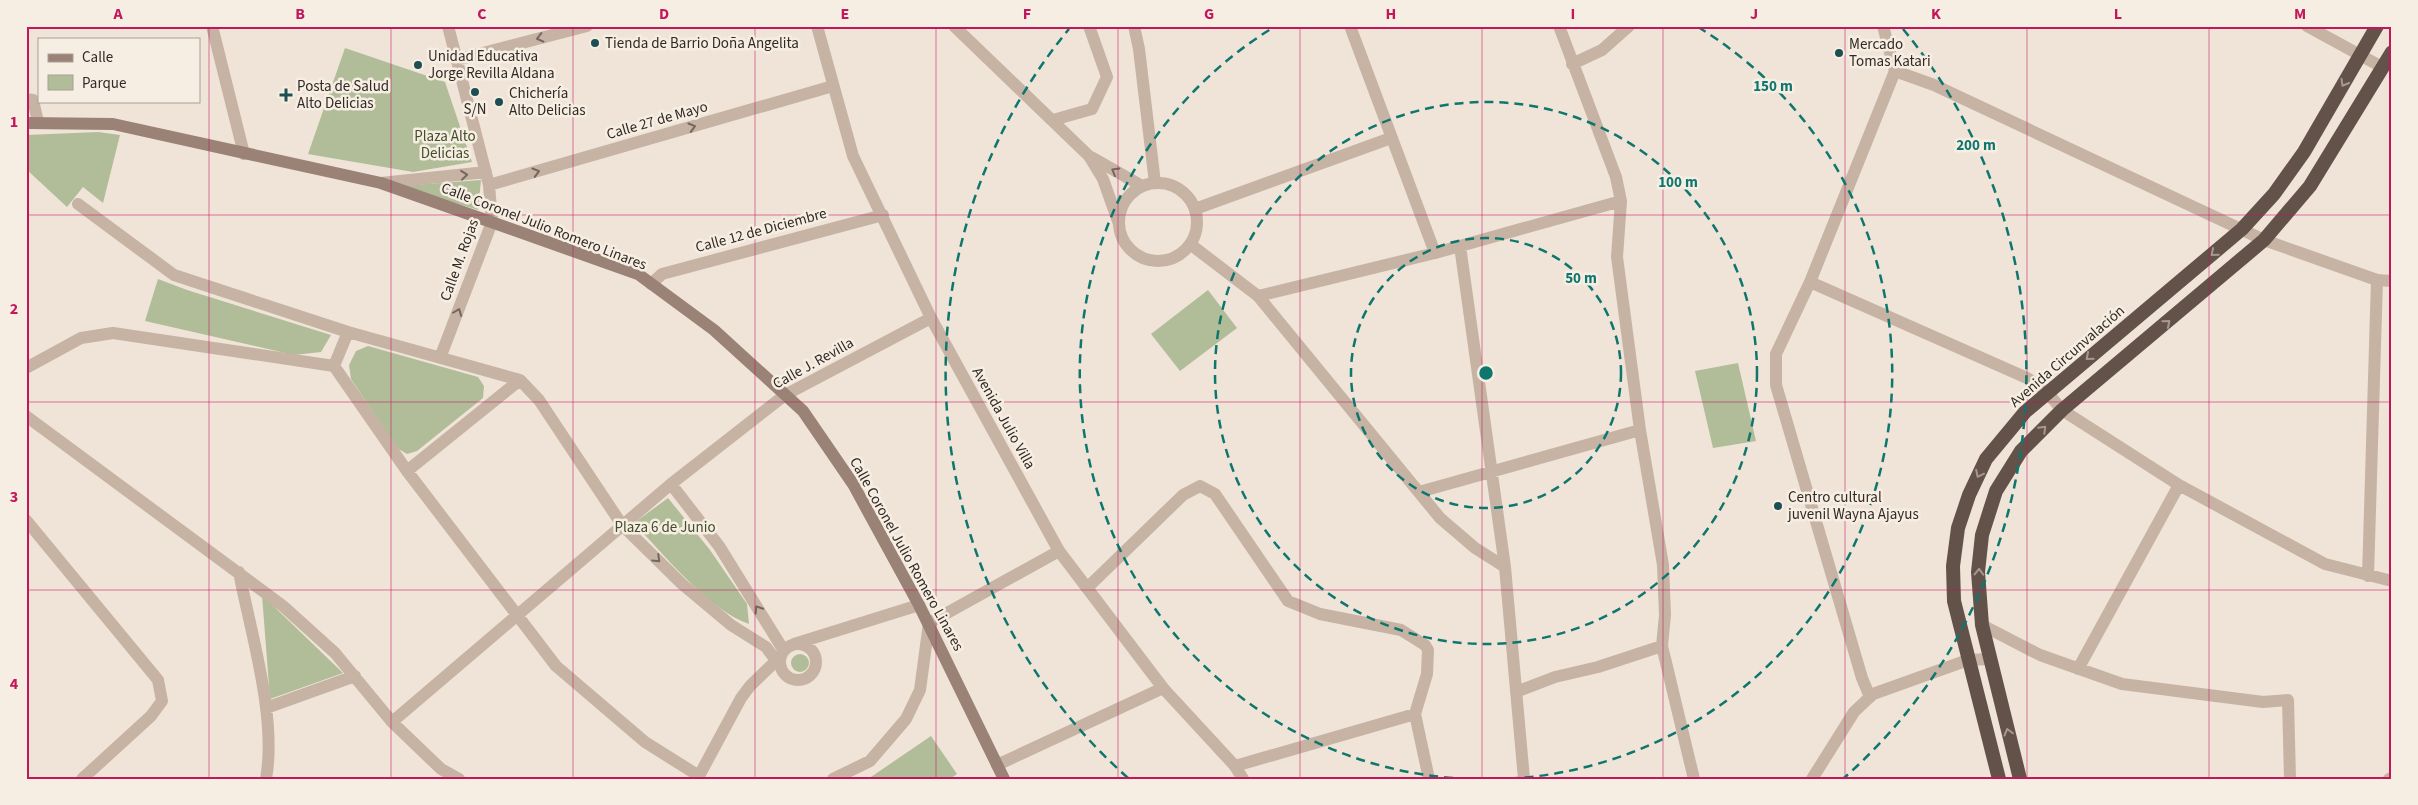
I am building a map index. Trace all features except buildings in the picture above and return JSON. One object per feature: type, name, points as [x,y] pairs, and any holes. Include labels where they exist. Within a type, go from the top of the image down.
[{"type":"highway","name":"Avenida Circunvalación","points":[[1998,779],[1954,601],[1953,566],[1958,528],[1968,495],[1986,459],[2009,430],[2047,392],[2242,229],[2274,194],[2304,152],[2378,26]]},
{"type":"highway","points":[[2020,779],[1982,625],[1979,563],[1982,535],[1996,491],[2021,450],[2062,410],[2264,240],[2310,186],[2345,132],[2392,52]]},
{"type":"main road","name":"Calle Coronel Julio Romero Linares","points":[[32,123],[113,124],[381,183],[638,274],[714,330],[803,411],[853,484],[929,623],[1004,779]]},
{"type":"street","points":[[212,26],[244,154]]},
{"type":"street","name":"Calle M. Rojas","points":[[440,358],[492,222],[488,179],[448,26]]},
{"type":"street","points":[[456,60],[587,26]]},
{"type":"street","name":"Avenida Julio Villa","points":[[817,26],[853,156],[931,318],[1059,551],[1163,688],[1236,766],[1243,779]]},
{"type":"street","points":[[954,26],[1089,156],[1103,180],[1124,243],[1134,254],[1146,260],[1159,262],[1172,259],[1190,244],[1196,227],[1195,209],[1181,190],[1169,184],[1155,183],[1142,186],[1131,194],[1123,204],[1119,224]]},
{"type":"street","points":[[1053,120],[1092,109],[1107,78],[1089,26]]},
{"type":"street","points":[[1134,26],[1139,49],[1155,183]]},
{"type":"street","points":[[1350,26],[1435,253]]},
{"type":"street","points":[[1559,26],[1616,177],[1621,201],[1617,257],[1640,430],[1663,565],[1665,615],[1662,646],[1694,779]]},
{"type":"street","points":[[1572,64],[1602,50],[1629,26]]},
{"type":"street","points":[[1870,697],[1862,678],[1776,385],[1776,354],[1810,282],[1895,71],[1882,26]]},
{"type":"street","points":[[2307,26],[2382,67]]},
{"type":"street","points":[[1895,71],[1934,86],[2264,240],[2377,280],[2392,281]]},
{"type":"street","name":"Calle 27 de Mayo","points":[[381,183],[488,179],[833,86]]},
{"type":"street","points":[[26,99],[33,100],[32,123]]},
{"type":"street","points":[[1195,209],[1391,138]]},
{"type":"street","points":[[1089,156],[1142,186]]},
{"type":"street","points":[[1258,296],[1435,253],[1621,201]]},
{"type":"street","points":[[78,204],[174,274],[348,332],[520,380],[539,400],[622,525],[682,584],[731,625],[784,656]]},
{"type":"street","name":"Calle 12 de Diciembre","points":[[651,284],[662,274],[883,215]]},
{"type":"street","points":[[1190,244],[1258,296],[1440,518],[1468,542],[1505,567]]},
{"type":"street","points":[[1460,246],[1505,567],[1524,779]]},
{"type":"street","points":[[2368,576],[2377,280]]},
{"type":"street","points":[[1810,282],[2027,378],[2047,392],[2062,410],[2179,485],[2325,564],[2392,581]]},
{"type":"street","name":"Calle J. Revilla","points":[[392,722],[671,484],[785,395],[931,318]]},
{"type":"street","points":[[334,366],[348,332]]},
{"type":"street","points":[[26,368],[81,338],[113,333],[334,366],[406,471],[556,666],[645,742],[699,777],[741,698],[750,686],[784,656],[826,634],[919,605]]},
{"type":"street","points":[[406,471],[520,380]]},
{"type":"street","points":[[26,416],[239,572],[300,621],[355,676],[392,722],[441,769],[459,779]]},
{"type":"street","points":[[1419,492],[1640,430]]},
{"type":"street","points":[[671,484],[719,546],[784,656],[788,677],[799,680],[814,671],[816,659],[826,634]]},
{"type":"street","points":[[2078,669],[2179,485]]},
{"type":"street","points":[[1087,588],[1183,495],[1200,486],[1215,494],[1288,601],[1320,614],[1401,630],[1425,645],[1428,650],[1427,674],[1415,714],[1429,779]]},
{"type":"street","points":[[26,520],[158,680],[162,701],[151,716],[82,779]]},
{"type":"street","points":[[834,779],[870,761],[906,719],[920,690],[929,623],[1059,551]]},
{"type":"street","points":[[239,572],[266,708],[268,778]]},
{"type":"street","points":[[1982,625],[2040,655],[2122,684],[2263,702],[2288,700],[2290,779]]},
{"type":"street","points":[[784,656],[806,646],[811,649],[816,659]]},
{"type":"street","points":[[1516,692],[1555,677],[1598,668],[1662,646]]},
{"type":"street","points":[[1812,779],[1854,712],[1870,697],[1896,685],[1968,660],[1989,659]]},
{"type":"street","points":[[266,708],[355,676]]},
{"type":"street","points":[[997,765],[1163,688]]},
{"type":"street","points":[[1236,766],[1415,714]]},
{"type":"green space","name":"Plaza Alto Delicias","points":[[345,48],[445,82],[472,162],[413,172],[308,154]]},
{"type":"green space","points":[[98,132],[120,135],[103,203],[83,187],[67,207],[26,169],[26,135]]},
{"type":"green space","points":[[481,180],[478,210],[400,186]]},
{"type":"green space","points":[[158,279],[187,290],[331,335],[321,352],[294,355],[145,321]]},
{"type":"green space","points":[[1208,290],[1237,328],[1180,371],[1151,334]]},
{"type":"green space","points":[[368,346],[478,377],[484,386],[483,398],[417,451],[407,454],[397,448],[351,379],[349,365],[356,351]]},
{"type":"green space","points":[[1738,363],[1756,441],[1713,448],[1695,371]]},
{"type":"green space","name":"Plaza 6 de Junio","points":[[668,498],[710,550],[747,604],[749,624],[734,617],[703,595],[634,523]]},
{"type":"green space","points":[[262,595],[343,673],[270,699]]},
{"type":"green space","points":[[796,654],[804,654],[809,659],[807,670],[796,672],[791,667],[791,659]]},
{"type":"green space","points":[[931,736],[957,774],[950,779],[868,779]]},
{"type":"place","name":"Tienda de Barrio Doña Angelita","points":[[595,43]]},
{"type":"place","name":"Mercado Tomas Katari","points":[[1839,53]]},
{"type":"place","name":"Unidad Educativa Jorge Revilla Aldana","points":[[418,65]]},
{"type":"place","name":"S/N","points":[[475,92]]},
{"type":"place","name":"Posta de Salud Alto Delicias","points":[[286,95]]},
{"type":"place","name":"Chichería Alto Delicias","points":[[499,102]]},
{"type":"place","name":"Centro cultural juvenil Wayna Ajayus","points":[[1778,506]]}]
